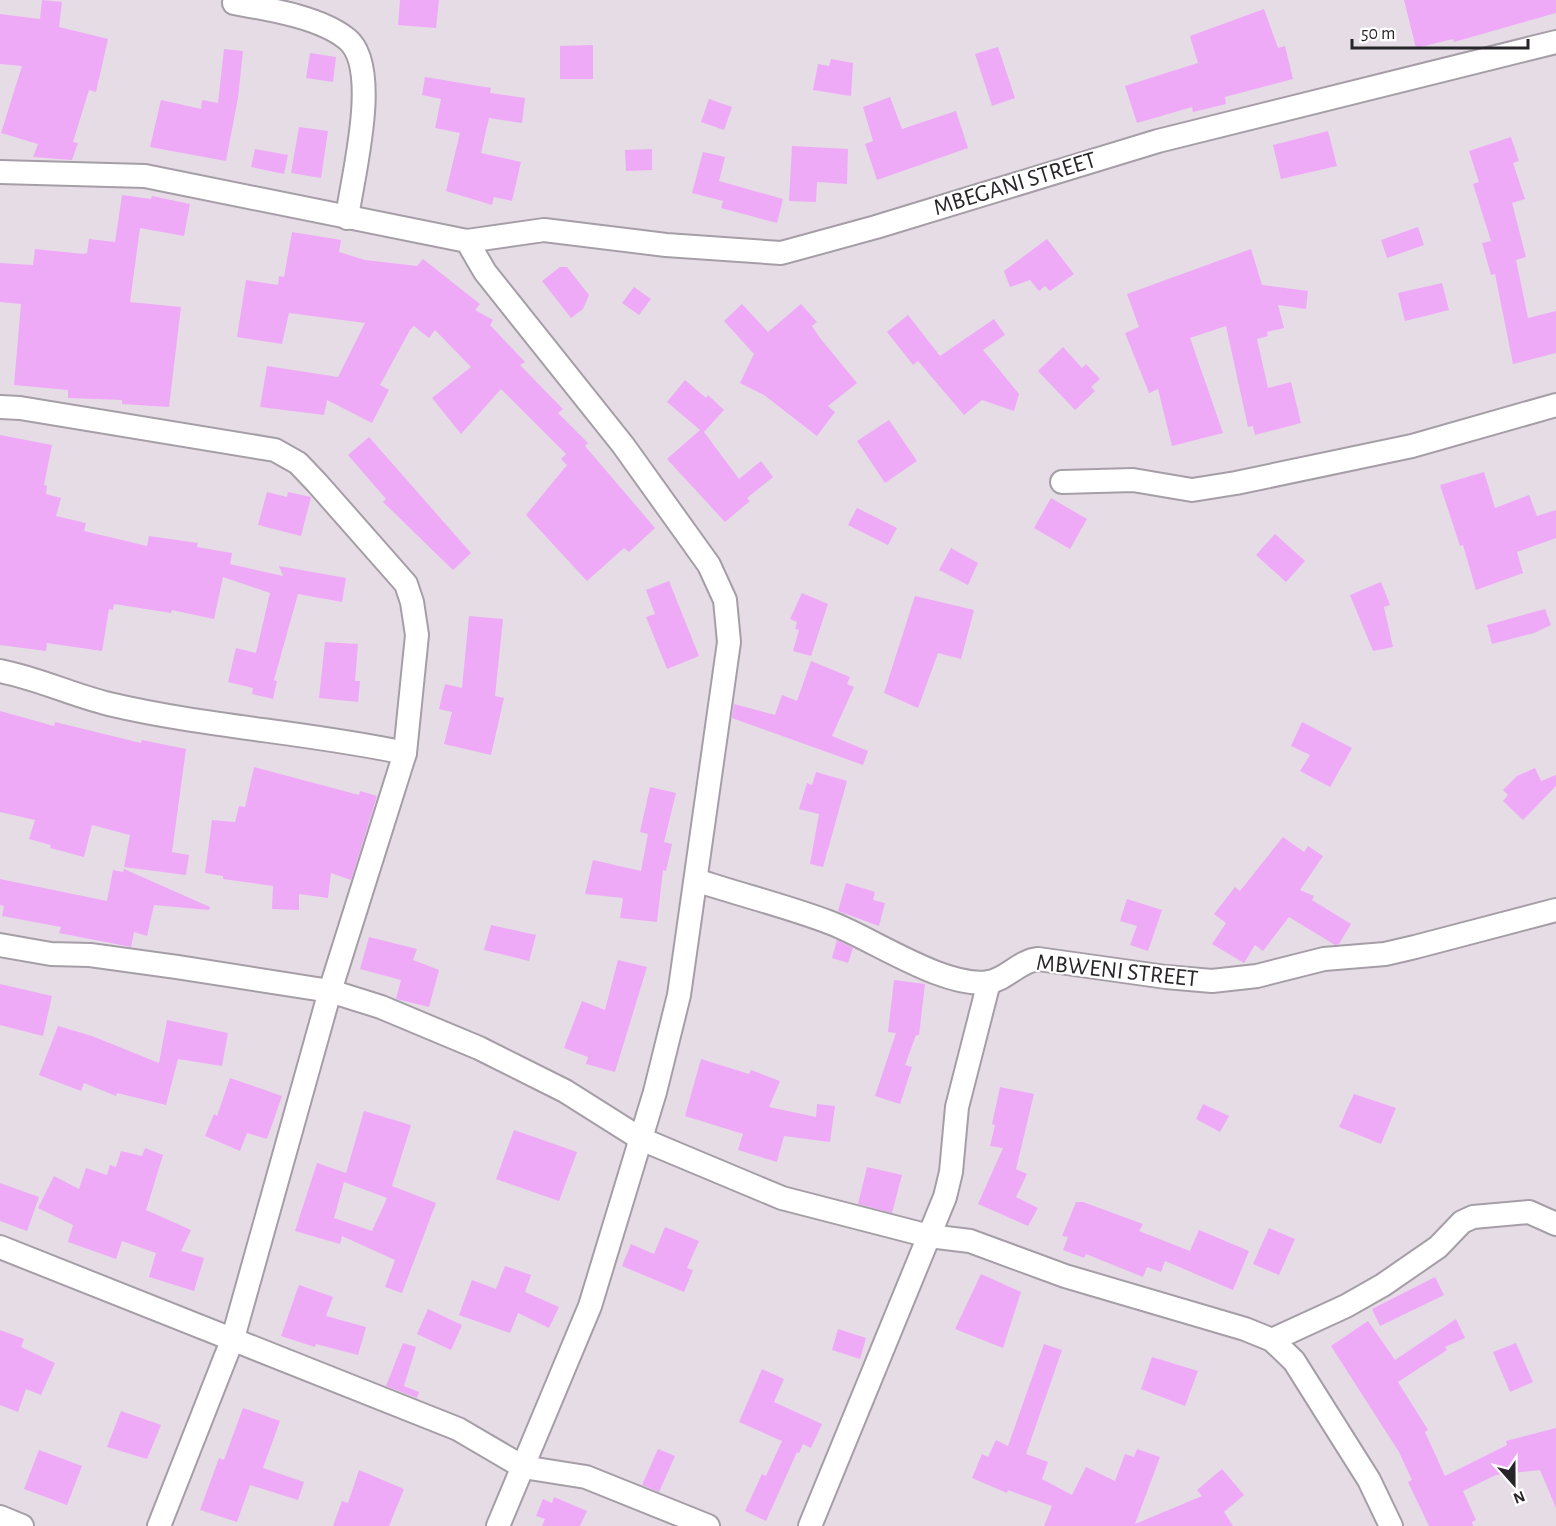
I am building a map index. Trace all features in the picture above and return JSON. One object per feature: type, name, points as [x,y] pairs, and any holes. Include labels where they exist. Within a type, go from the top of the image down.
[{"type":"street","points":[[234,3],[332,28],[350,40],[358,53],[363,72],[363,128],[354,165],[347,218]]},
{"type":"street","name":"MBEGANI STREET","points":[[0,172],[145,176],[467,241],[544,230],[666,245],[781,253],[876,227],[1158,141],[1556,42]]},
{"type":"street","points":[[467,241],[485,272],[643,473],[709,565],[725,600],[729,642],[679,995],[641,1139],[590,1306],[498,1526]]},
{"type":"street","points":[[1062,482],[1132,480],[1192,490],[1412,446],[1556,405]]},
{"type":"street","points":[[0,407],[236,442],[275,450],[297,463],[397,573],[412,602],[417,634],[405,753],[330,991],[232,1338],[159,1526]]},
{"type":"street","points":[[0,671],[22,675],[108,704],[273,733],[357,743],[405,753]]},
{"type":"street","points":[[696,880],[831,923],[923,968],[955,979],[989,982],[957,1107],[951,1172],[945,1197],[810,1526]]},
{"type":"street","name":"MBWENI STREET","points":[[989,982],[1025,961],[1038,959],[1166,977],[1212,981],[1257,976],[1324,959],[1405,950],[1556,910]]},
{"type":"street","points":[[0,945],[51,954],[90,955],[177,967],[330,991],[391,1010],[479,1048],[565,1091],[641,1139],[782,1198],[929,1236],[970,1241],[1065,1276],[1245,1329],[1272,1340],[1294,1361],[1369,1480],[1391,1526]]},
{"type":"street","points":[[1272,1340],[1346,1306],[1383,1285],[1438,1247],[1462,1222],[1473,1217],[1529,1212],[1556,1224]]},
{"type":"street","points":[[0,1247],[458,1429],[523,1467],[586,1477],[708,1526]]},
{"type":"street","points":[[0,1516],[22,1526]]},
{"type":"building","points":[[42,0],[62,2],[59,27],[108,39],[96,92],[89,90],[73,142],[78,143],[72,160],[33,157],[38,144],[1,133],[22,66],[0,64],[0,14],[40,19]]},
{"type":"building","points":[[400,0],[439,0],[436,28],[398,25]]},
{"type":"building","points":[[1404,0],[1556,0],[1556,13],[1454,42],[1453,39],[1416,48]]},
{"type":"building","points":[[1264,9],[1278,48],[1285,46],[1293,79],[1225,97],[1226,104],[1193,112],[1192,107],[1137,123],[1125,86],[1198,63],[1190,36]]},
{"type":"building","points":[[593,45],[593,79],[560,79],[560,46]]},
{"type":"building","points":[[998,47],[1015,98],[992,106],[975,54]]},
{"type":"building","points":[[224,49],[243,51],[238,98],[226,161],[150,147],[161,100],[201,109],[202,100],[218,103]]},
{"type":"building","points":[[310,53],[336,57],[333,82],[306,78]]},
{"type":"building","points":[[831,59],[853,63],[851,96],[813,90],[818,64],[829,66]]},
{"type":"building","points":[[425,77],[491,88],[490,93],[525,98],[522,123],[489,118],[481,153],[521,162],[512,201],[494,197],[492,205],[446,191],[460,133],[435,128],[441,99],[422,95]]},
{"type":"building","points":[[890,97],[902,129],[956,111],[968,148],[877,180],[865,144],[873,141],[863,107]]},
{"type":"building","points":[[709,99],[732,107],[724,130],[701,122]]},
{"type":"building","points":[[299,127],[328,131],[321,178],[291,173]]},
{"type":"building","points":[[1328,131],[1337,166],[1281,179],[1273,145]]},
{"type":"building","points":[[1511,137],[1519,161],[1513,163],[1525,199],[1512,203],[1526,257],[1516,260],[1528,318],[1556,311],[1556,353],[1513,364],[1495,274],[1491,275],[1482,243],[1491,241],[1473,184],[1479,182],[1469,151]]},
{"type":"building","points":[[792,146],[848,149],[847,184],[817,182],[816,202],[789,201]]},
{"type":"building","points":[[255,149],[288,155],[284,174],[251,167]]},
{"type":"building","points":[[652,149],[652,170],[626,171],[625,150]]},
{"type":"building","points":[[703,152],[725,157],[719,181],[783,199],[777,223],[721,208],[723,201],[692,193]]},
{"type":"building","points":[[122,195],[151,199],[152,196],[190,204],[184,236],[140,228],[130,302],[181,307],[169,407],[122,404],[122,400],[68,398],[68,390],[14,385],[21,304],[0,302],[0,263],[33,265],[35,249],[84,254],[87,253],[89,239],[115,242]]},
{"type":"building","points":[[1418,227],[1424,245],[1387,258],[1381,240]]},
{"type":"building","points":[[292,232],[341,240],[339,252],[365,260],[417,266],[423,259],[480,304],[475,310],[493,320],[490,325],[525,362],[520,365],[563,409],[558,413],[588,443],[585,446],[655,528],[629,552],[624,548],[587,581],[526,515],[567,465],[561,459],[566,454],[501,389],[461,434],[432,398],[471,367],[435,330],[429,338],[414,326],[410,330],[380,385],[389,390],[372,423],[327,400],[324,415],[260,407],[267,366],[338,377],[365,323],[289,313],[282,344],[237,337],[246,280],[278,285],[279,276],[284,277]]},
{"type":"building","points":[[1047,239],[1074,274],[1050,291],[1045,286],[1039,291],[1030,280],[1010,287],[1004,271]]},
{"type":"building","points":[[1251,249],[1262,285],[1308,291],[1306,309],[1278,305],[1284,328],[1267,332],[1268,336],[1257,339],[1268,388],[1291,382],[1301,423],[1255,435],[1253,426],[1248,427],[1226,326],[1190,338],[1223,433],[1172,446],[1158,389],[1149,393],[1125,333],[1139,327],[1127,294]]},
{"type":"building","points":[[560,267],[567,267],[589,295],[583,309],[571,318],[542,281]]},
{"type":"building","points":[[1442,283],[1449,310],[1405,321],[1398,293]]},
{"type":"building","points":[[634,287],[651,299],[639,315],[622,303]]},
{"type":"building","points":[[742,304],[768,332],[801,304],[817,322],[812,326],[820,338],[857,383],[828,406],[835,412],[817,436],[764,395],[740,383],[754,354],[724,321]]},
{"type":"building","points":[[908,315],[940,356],[994,319],[1005,335],[983,350],[1019,394],[1014,411],[982,400],[964,415],[918,361],[913,365],[887,332]]},
{"type":"building","points":[[1063,347],[1082,368],[1086,364],[1100,379],[1091,387],[1095,391],[1075,410],[1038,371]]},
{"type":"building","points":[[685,380],[706,398],[708,395],[724,410],[704,432],[739,479],[761,461],[773,477],[747,498],[750,501],[725,522],[667,459],[700,430],[667,402]]},
{"type":"building","points":[[889,420],[917,461],[885,483],[857,441]]},
{"type":"building","points":[[0,435],[52,445],[44,485],[47,486],[46,494],[61,498],[56,516],[86,523],[84,531],[147,546],[149,536],[198,543],[197,547],[232,553],[230,564],[283,576],[279,566],[346,578],[342,602],[298,594],[274,680],[277,681],[273,699],[252,694],[253,688],[228,682],[236,648],[256,653],[270,593],[223,577],[214,619],[172,610],[171,613],[114,604],[113,610],[109,609],[102,651],[47,643],[46,651],[0,645]]},
{"type":"building","points":[[369,437],[471,553],[453,570],[383,502],[386,499],[348,455]]},
{"type":"building","points":[[1484,472],[1495,508],[1529,495],[1537,516],[1556,510],[1556,538],[1517,552],[1523,573],[1476,590],[1463,545],[1460,546],[1440,485]]},
{"type":"building","points":[[267,492],[287,497],[288,492],[311,497],[301,536],[258,525]]},
{"type":"building","points":[[1051,498],[1087,519],[1070,549],[1034,528]]},
{"type":"building","points":[[857,508],[897,528],[888,545],[848,525]]},
{"type":"building","points":[[1275,534],[1305,561],[1286,582],[1256,555]]},
{"type":"building","points":[[951,548],[978,563],[968,585],[939,570]]},
{"type":"building","points":[[669,581],[699,656],[667,669],[646,617],[655,614],[646,590]]},
{"type":"building","points":[[1381,582],[1390,605],[1384,607],[1393,647],[1373,651],[1350,595]]},
{"type":"building","points":[[802,593],[828,604],[811,656],[793,651],[799,630],[795,629],[797,622],[790,619]]},
{"type":"building","points":[[915,596],[974,610],[961,659],[938,653],[918,708],[884,693]]},
{"type":"building","points":[[1545,609],[1551,625],[1534,633],[1492,644],[1487,625]]},
{"type":"building","points":[[469,616],[503,619],[495,696],[504,698],[491,755],[444,744],[452,712],[439,709],[445,684],[462,688]]},
{"type":"building","points":[[325,642],[358,644],[355,681],[360,681],[358,702],[319,698]]},
{"type":"building","points":[[811,661],[850,677],[847,684],[854,687],[832,736],[868,751],[863,765],[732,718],[734,704],[775,715],[782,695],[797,701]]},
{"type":"building","points":[[0,711],[54,726],[55,722],[141,743],[142,740],[186,749],[172,852],[189,855],[186,875],[124,867],[130,835],[92,825],[84,857],[50,848],[51,845],[29,839],[35,820],[0,812]]},
{"type":"building","points":[[1302,722],[1352,748],[1330,787],[1300,771],[1310,755],[1291,746]]},
{"type":"building","points":[[254,767],[359,795],[360,791],[377,796],[351,880],[331,873],[328,898],[299,894],[299,910],[272,909],[273,886],[223,879],[223,876],[205,873],[212,820],[235,822],[239,806],[245,807]]},
{"type":"building","points":[[1535,768],[1541,781],[1556,775],[1556,786],[1523,820],[1503,801],[1508,795],[1503,790],[1517,776]]},
{"type":"building","points":[[816,772],[847,781],[823,867],[810,864],[819,814],[799,809],[807,783],[812,785]]},
{"type":"building","points":[[650,787],[676,793],[664,842],[672,844],[666,871],[663,870],[657,922],[620,918],[623,898],[585,894],[593,860],[641,871],[648,834],[640,832]]},
{"type":"building","points":[[1283,837],[1304,852],[1308,846],[1323,856],[1300,890],[1314,896],[1312,900],[1351,924],[1339,944],[1335,945],[1289,917],[1263,951],[1255,945],[1244,963],[1212,944],[1226,923],[1214,914],[1235,887],[1240,891]]},
{"type":"building","points":[[124,869],[210,907],[209,910],[154,905],[147,936],[134,932],[131,947],[59,933],[61,927],[2,916],[4,906],[0,905],[0,879],[107,901],[113,870],[123,872]]},
{"type":"building","points":[[846,883],[875,892],[873,900],[885,903],[879,926],[838,911]]},
{"type":"building","points":[[1127,899],[1162,910],[1148,951],[1130,945],[1137,926],[1120,921]]},
{"type":"building","points":[[491,925],[536,935],[529,961],[484,950]]},
{"type":"building","points":[[369,937],[417,949],[413,960],[439,970],[429,1007],[396,999],[401,980],[360,969]]},
{"type":"building","points":[[837,940],[853,948],[848,963],[832,958]]},
{"type":"building","points":[[618,960],[647,967],[615,1072],[586,1064],[588,1057],[564,1048],[582,1001],[605,1010]]},
{"type":"building","points":[[894,980],[925,984],[919,1035],[916,1035],[905,1065],[912,1067],[900,1104],[875,1096],[896,1033],[888,1032]]},
{"type":"building","points":[[0,984],[52,996],[43,1036],[0,1025]]},
{"type":"building","points":[[167,1020],[228,1033],[222,1066],[178,1059],[166,1105],[117,1093],[116,1096],[84,1083],[81,1091],[39,1075],[58,1026],[92,1036],[159,1063]]},
{"type":"building","points":[[701,1059],[749,1074],[751,1070],[780,1081],[769,1107],[816,1117],[817,1104],[835,1106],[830,1142],[784,1136],[777,1162],[738,1150],[743,1134],[685,1116]]},
{"type":"building","points":[[230,1078],[282,1096],[267,1139],[247,1133],[240,1151],[205,1136],[214,1114],[217,1116]]},
{"type":"building","points":[[1000,1087],[1034,1094],[1016,1169],[1027,1174],[1016,1197],[1038,1208],[1028,1226],[978,1204],[1003,1148],[990,1146]]},
{"type":"building","points":[[1354,1094],[1396,1108],[1381,1144],[1339,1127]]},
{"type":"building","points":[[1203,1104],[1229,1116],[1220,1132],[1196,1119]]},
{"type":"building","points":[[364,1111],[411,1125],[392,1186],[436,1203],[402,1293],[385,1287],[395,1260],[342,1236],[340,1244],[295,1231],[317,1163],[346,1173]],"holes":[[[344,1182],[387,1198],[372,1231],[334,1218]]]},
{"type":"building","points":[[514,1130],[577,1152],[559,1201],[496,1179]]},
{"type":"building","points":[[145,1148],[163,1155],[146,1210],[191,1230],[181,1251],[204,1258],[194,1291],[149,1277],[156,1253],[122,1241],[116,1259],[68,1242],[73,1225],[38,1208],[54,1176],[79,1189],[86,1168],[107,1175],[110,1165],[116,1167],[121,1151],[142,1156]]},
{"type":"building","points":[[867,1167],[902,1175],[892,1213],[858,1204]]},
{"type":"building","points":[[0,1183],[39,1197],[27,1231],[0,1221]]},
{"type":"building","points":[[1076,1202],[1083,1202],[1143,1224],[1139,1231],[1190,1251],[1199,1230],[1249,1251],[1233,1290],[1165,1261],[1161,1272],[1147,1267],[1143,1277],[1086,1254],[1084,1258],[1063,1250],[1068,1237],[1062,1236]]},
{"type":"building","points":[[665,1227],[699,1241],[687,1268],[693,1270],[684,1292],[622,1266],[631,1244],[654,1254]]},
{"type":"building","points":[[1269,1228],[1295,1239],[1279,1275],[1253,1264]]},
{"type":"building","points":[[505,1266],[531,1275],[525,1292],[559,1307],[549,1328],[518,1313],[510,1333],[459,1315],[472,1280],[496,1289]]},
{"type":"building","points":[[981,1274],[1021,1292],[1003,1348],[955,1329]]},
{"type":"building","points":[[1435,1277],[1444,1295],[1380,1326],[1372,1309]]},
{"type":"building","points":[[299,1285],[333,1297],[326,1316],[366,1327],[358,1355],[316,1344],[315,1347],[281,1336]]},
{"type":"building","points":[[428,1309],[462,1325],[451,1350],[417,1334]]},
{"type":"building","points":[[1456,1319],[1465,1338],[1445,1347],[1447,1350],[1398,1382],[1428,1430],[1425,1432],[1445,1476],[1507,1445],[1506,1441],[1556,1428],[1556,1508],[1540,1470],[1496,1475],[1463,1491],[1476,1520],[1472,1522],[1473,1526],[1429,1526],[1408,1482],[1412,1480],[1399,1452],[1331,1346],[1368,1321],[1395,1360]]},
{"type":"building","points":[[838,1329],[866,1338],[860,1359],[832,1350]]},
{"type":"building","points":[[0,1330],[24,1339],[21,1347],[55,1363],[41,1395],[26,1389],[18,1412],[0,1405]]},
{"type":"building","points":[[403,1343],[416,1347],[404,1386],[419,1392],[417,1398],[386,1386]]},
{"type":"building","points":[[1516,1343],[1533,1382],[1510,1392],[1493,1352]]},
{"type":"building","points":[[1044,1344],[1062,1350],[1026,1454],[1048,1462],[1042,1479],[1072,1495],[1086,1467],[1115,1481],[1125,1454],[1134,1457],[1137,1449],[1160,1457],[1135,1524],[1202,1496],[1197,1490],[1222,1469],[1244,1495],[1224,1512],[1233,1526],[1044,1526],[1052,1506],[1008,1490],[1007,1493],[972,1478],[982,1454],[988,1457],[996,1440],[1008,1446]]},
{"type":"building","points":[[1152,1357],[1198,1371],[1185,1406],[1141,1389]]},
{"type":"building","points":[[762,1369],[784,1379],[774,1402],[822,1424],[811,1448],[803,1444],[799,1453],[797,1452],[766,1521],[745,1511],[762,1474],[766,1476],[782,1441],[739,1422]]},
{"type":"building","points":[[243,1408],[280,1421],[263,1468],[304,1482],[298,1500],[250,1485],[237,1522],[200,1510],[219,1458],[224,1460]]},
{"type":"building","points":[[121,1411],[161,1425],[147,1459],[107,1447]]},
{"type":"building","points":[[658,1449],[675,1456],[659,1492],[642,1485]]},
{"type":"building","points":[[39,1450],[82,1466],[67,1505],[24,1489]]},
{"type":"building","points":[[359,1470],[404,1489],[389,1526],[333,1526],[342,1501],[348,1503]]},
{"type":"building","points":[[554,1497],[587,1511],[580,1526],[542,1526],[545,1519],[536,1516],[543,1499],[552,1503]]}]
